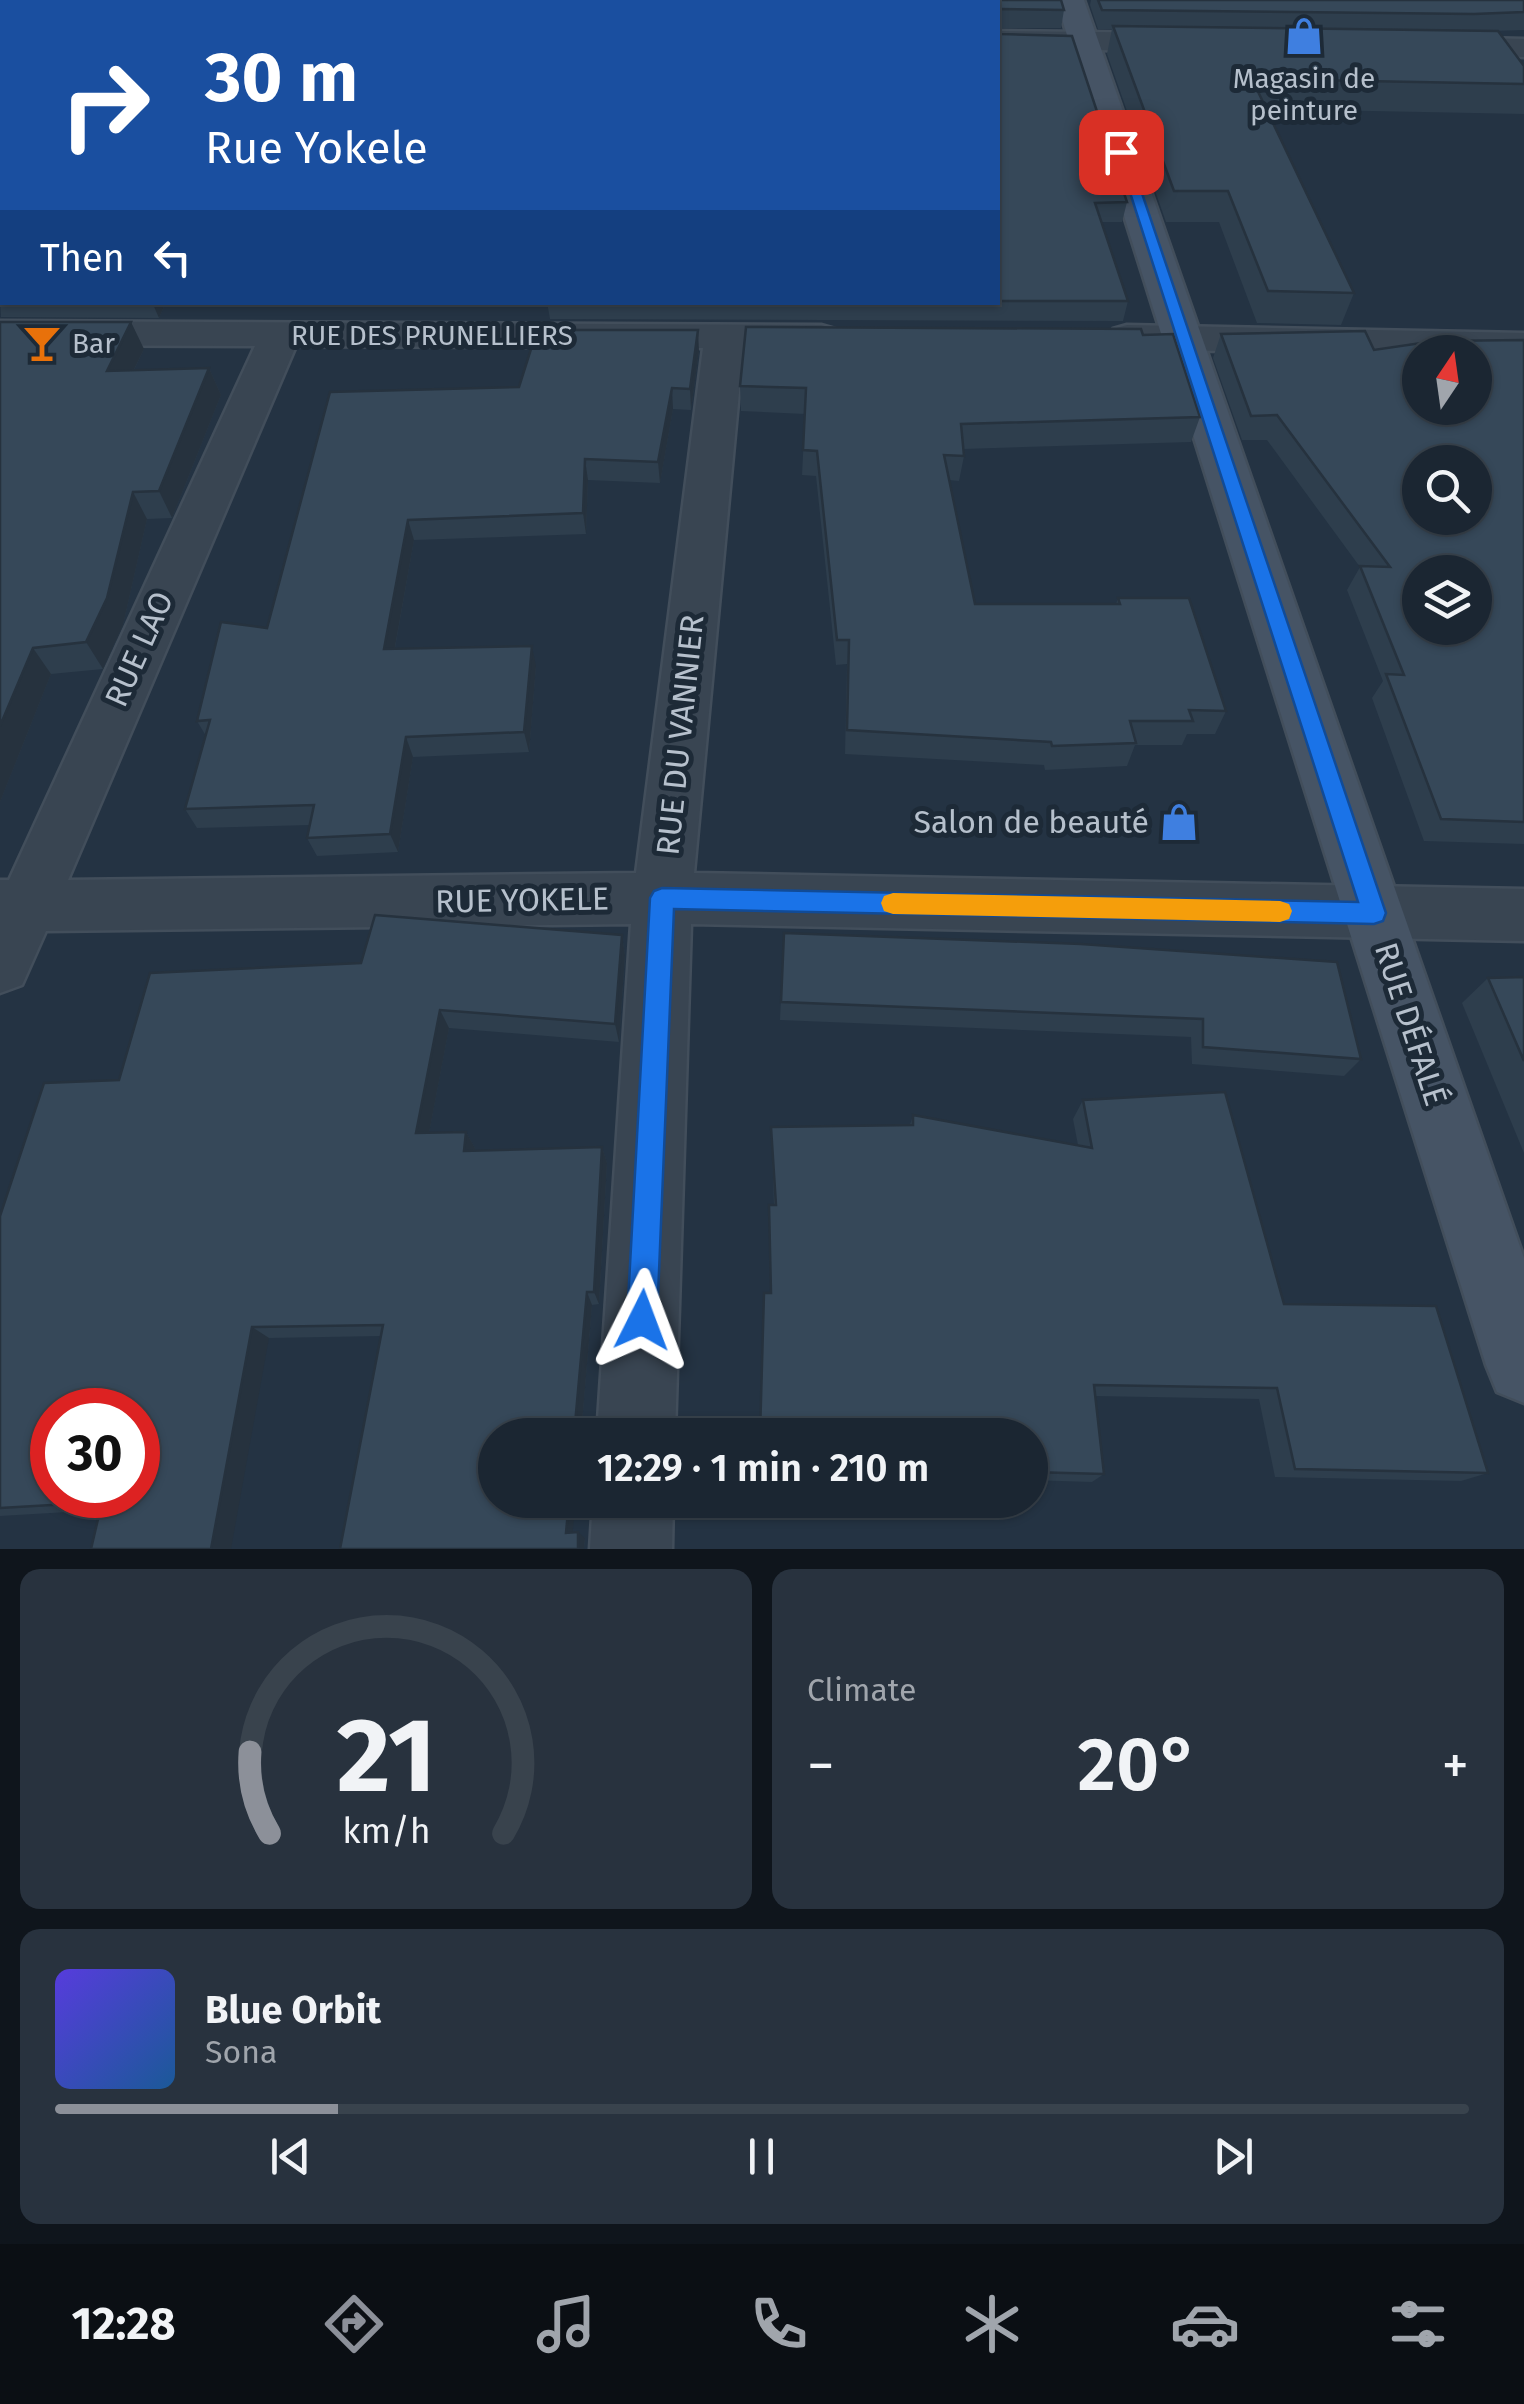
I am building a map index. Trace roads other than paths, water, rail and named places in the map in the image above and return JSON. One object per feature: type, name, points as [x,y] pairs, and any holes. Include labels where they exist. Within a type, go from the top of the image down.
[{"type":"street","points":[[1000,39],[1077,20],[1218,43]]},
{"type":"street","name":"RUE DÉFALÉ","points":[[1077,20],[1524,1365]]},
{"type":"street","points":[[1409,46],[1524,48]]},
{"type":"street","name":"RUE DES PRUNELLIERS","points":[[0,333],[864,337]]},
{"type":"street","name":"RUE LAO","points":[[0,966],[12,906],[281,334]]},
{"type":"street","name":"RUE DU VANNIER","points":[[637,1418],[662,898],[724,336]]},
{"type":"street","points":[[1083,337],[1524,345]]},
{"type":"street","name":"RUE YOKELE","points":[[12,906],[662,898],[1524,915]]},
{"type":"street","points":[[631,1549],[632,1518]]},
{"type":"place","name":"Magasin de peinture","points":[[1304,36]]},
{"type":"place","name":"Bar","points":[[42,343]]},
{"type":"place","name":"Salon de beauté","points":[[1179,822]]}]
